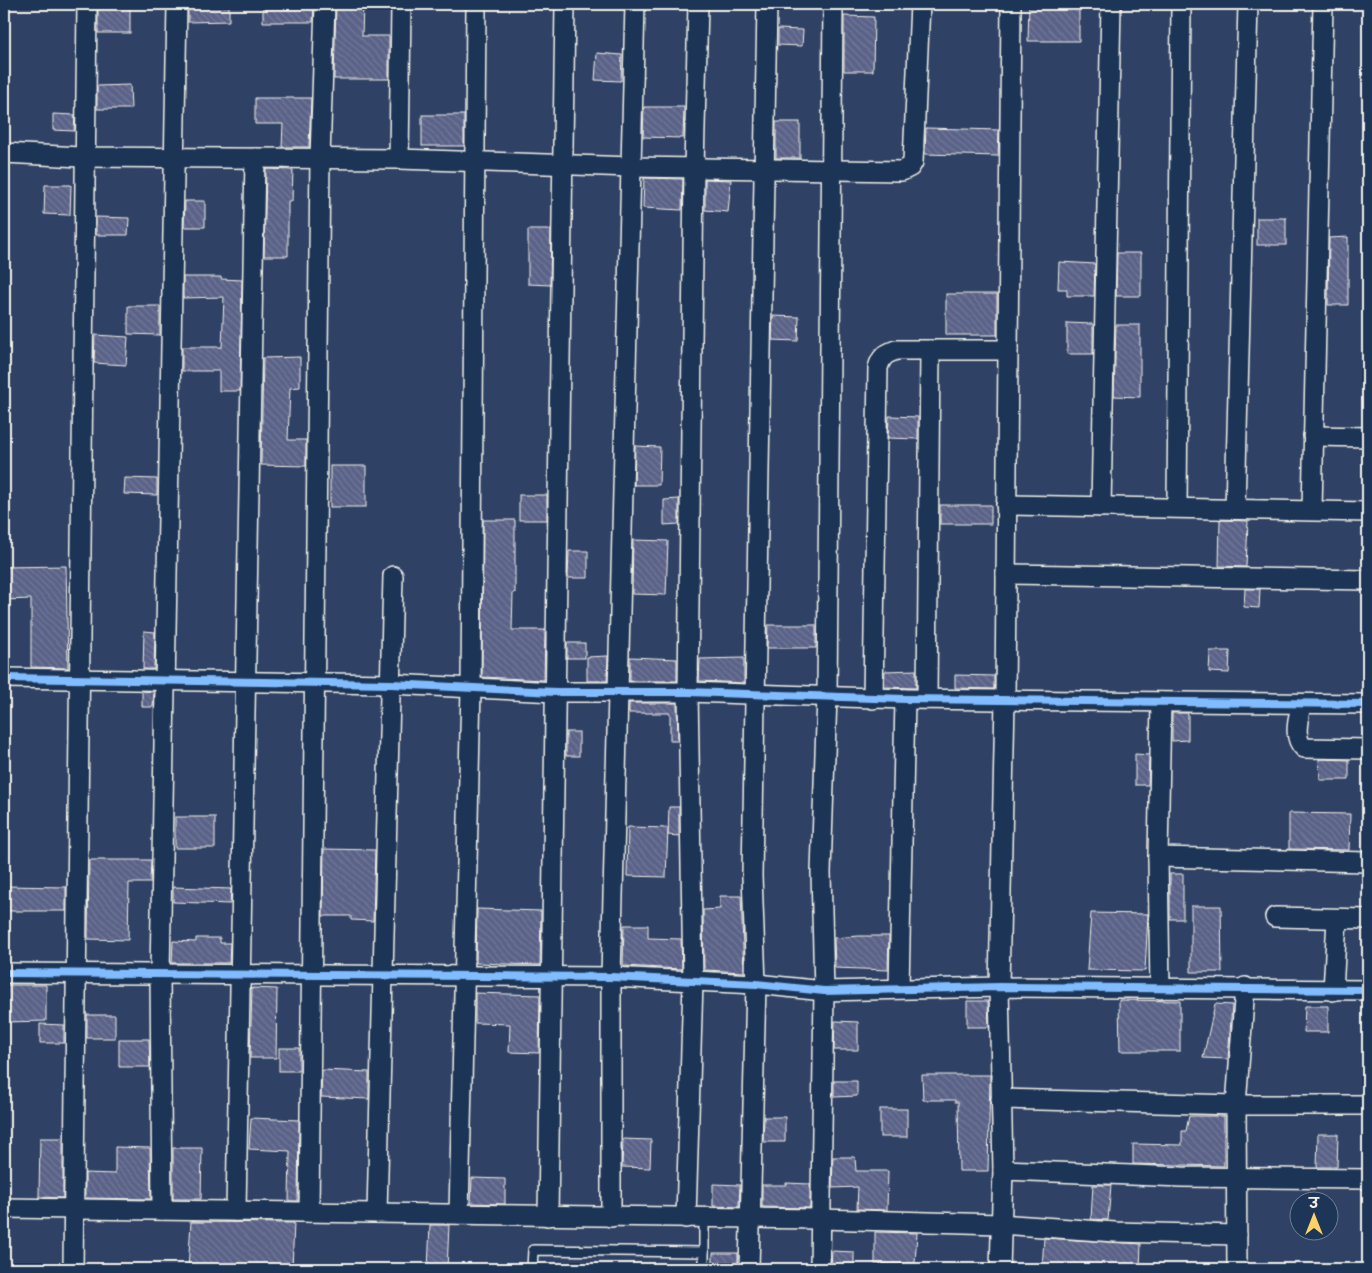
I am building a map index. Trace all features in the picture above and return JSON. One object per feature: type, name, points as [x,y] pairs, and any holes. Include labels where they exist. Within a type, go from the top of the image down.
[{"type":"street","points":[[73,1269],[87,4]]},
{"type":"street","points":[[162,1210],[160,974],[177,4]]},
{"type":"street","points":[[309,1212],[320,158],[325,4]]},
{"type":"street","points":[[399,159],[400,4]]},
{"type":"street","points":[[459,1214],[471,688],[476,4]]},
{"type":"street","points":[[548,1216],[565,4]]},
{"type":"street","points":[[611,1216],[611,977],[620,691],[635,4]]},
{"type":"street","points":[[695,1218],[688,692],[694,168],[698,4]]},
{"type":"street","points":[[748,1269],[756,984],[752,876],[766,170],[767,4]]},
{"type":"street","points":[[820,1269],[824,991],[821,872],[827,696],[833,4]]},
{"type":"street","points":[[4,153],[85,157],[399,159],[632,167],[902,171],[910,167],[913,162],[920,4]]},
{"type":"street","points":[[1000,1269],[1003,1170],[999,987],[1005,700],[1011,4]]},
{"type":"street","points":[[1101,507],[1111,4]]},
{"type":"street","points":[[1177,507],[1181,4]]},
{"type":"street","points":[[1235,509],[1248,4]]},
{"type":"street","points":[[1312,510],[1323,4]]},
{"type":"street","points":[[236,1211],[255,158]]},
{"type":"street","points":[[873,699],[878,368],[880,360],[886,353],[896,350],[1008,350]]},
{"type":"street","points":[[927,699],[930,350]]},
{"type":"street","points":[[1314,436],[1368,437]]},
{"type":"street","points":[[1006,505],[1368,512]]},
{"type":"street","points":[[1006,574],[1368,580]]},
{"type":"street","points":[[377,1213],[393,576]]},
{"type":"street","points":[[4,678],[314,682],[556,692],[688,692],[873,699],[1368,704]]},
{"type":"street","points":[[899,988],[905,699]]},
{"type":"street","points":[[1160,989],[1158,857],[1161,702]]},
{"type":"street","points":[[1301,704],[1297,736],[1299,743],[1304,748],[1368,750]]},
{"type":"street","points":[[1158,857],[1368,862]]},
{"type":"street","points":[[1275,918],[1368,919]]},
{"type":"street","points":[[1333,991],[1337,919]]},
{"type":"street","points":[[4,973],[611,977],[756,984],[824,991],[999,987],[1160,989],[1245,987],[1333,991],[1368,990]]},
{"type":"street","points":[[1237,1269],[1236,1105],[1245,987]]},
{"type":"street","points":[[1001,1099],[1236,1105],[1368,1105]]},
{"type":"street","points":[[1003,1170],[1368,1179]]},
{"type":"street","points":[[4,1208],[820,1219],[1000,1224],[1115,1232],[1237,1235]]},
{"type":"lane","points":[[695,1218],[704,1252],[704,1269]]},
{"type":"lane","points":[[532,1269],[533,1250],[704,1252]]},
{"type":"building","points":[[188,4],[229,4],[229,21],[188,22]]},
{"type":"building","points":[[336,4],[363,4],[362,36],[389,36],[389,79],[334,79]]},
{"type":"building","points":[[1029,4],[1079,4],[1079,41],[1028,41]]},
{"type":"building","points":[[98,5],[130,5],[130,33],[98,33]]},
{"type":"building","points":[[263,6],[314,6],[313,22],[263,22]]},
{"type":"building","points":[[844,16],[874,17],[873,71],[844,71]]},
{"type":"building","points":[[778,29],[803,30],[802,46],[778,45]]},
{"type":"building","points":[[597,53],[622,55],[621,81],[595,80]]},
{"type":"building","points":[[130,85],[131,109],[97,109],[97,86]]},
{"type":"building","points":[[255,98],[311,98],[309,147],[282,147],[283,124],[255,124]]},
{"type":"building","points":[[644,107],[684,107],[683,138],[643,137]]},
{"type":"building","points":[[53,114],[75,115],[74,131],[53,130]]},
{"type":"building","points":[[422,115],[464,115],[464,146],[422,146]]},
{"type":"building","points":[[776,122],[800,122],[800,158],[776,158]]},
{"type":"building","points":[[926,128],[999,130],[998,156],[925,154]]},
{"type":"building","points":[[266,169],[293,170],[292,201],[288,201],[288,256],[264,256]]},
{"type":"building","points":[[644,178],[683,179],[682,210],[643,208]]},
{"type":"building","points":[[705,179],[731,180],[728,212],[705,210]]},
{"type":"building","points":[[45,185],[71,185],[70,215],[44,214]]},
{"type":"building","points":[[185,201],[205,201],[205,227],[184,227]]},
{"type":"building","points":[[96,217],[129,218],[128,235],[96,235]]},
{"type":"building","points":[[1257,218],[1286,218],[1286,245],[1257,245]]},
{"type":"building","points":[[528,230],[551,230],[550,285],[528,284]]},
{"type":"building","points":[[1348,237],[1348,305],[1328,305],[1329,238]]},
{"type":"building","points":[[1117,253],[1141,253],[1141,296],[1116,296]]},
{"type":"building","points":[[1059,262],[1095,264],[1094,296],[1067,296],[1067,289],[1058,289]]},
{"type":"building","points":[[183,277],[221,277],[221,279],[242,280],[240,391],[219,391],[219,371],[182,371],[182,347],[222,347],[224,297],[183,298]]},
{"type":"building","points":[[946,294],[997,294],[997,335],[946,335]]},
{"type":"building","points":[[128,306],[160,306],[160,335],[128,334]]},
{"type":"building","points":[[773,316],[799,317],[798,341],[772,340]]},
{"type":"building","points":[[1067,323],[1093,324],[1093,354],[1067,354]]},
{"type":"building","points":[[1116,325],[1140,325],[1140,397],[1114,396]]},
{"type":"building","points":[[95,335],[128,337],[126,365],[94,363]]},
{"type":"building","points":[[300,357],[300,387],[290,388],[288,440],[306,440],[306,466],[261,465],[263,358]]},
{"type":"building","points":[[889,416],[918,417],[918,439],[888,438]]},
{"type":"building","points":[[635,446],[660,447],[659,485],[634,485]]},
{"type":"building","points":[[330,466],[366,466],[366,507],[330,507]]},
{"type":"building","points":[[125,478],[157,479],[157,495],[124,494]]},
{"type":"building","points":[[519,495],[547,495],[547,520],[519,520]]},
{"type":"building","points":[[679,499],[679,524],[664,525],[664,500]]},
{"type":"building","points":[[940,505],[991,505],[991,524],[940,524]]},
{"type":"building","points":[[483,520],[515,520],[515,593],[513,593],[512,630],[545,630],[544,680],[482,677]]},
{"type":"building","points":[[1220,520],[1248,521],[1246,567],[1219,566]]},
{"type":"building","points":[[633,540],[668,541],[666,595],[632,594]]},
{"type":"building","points":[[569,551],[588,551],[588,578],[568,578]]},
{"type":"building","points":[[66,566],[68,668],[31,667],[31,599],[4,600],[4,567]]},
{"type":"building","points":[[1245,589],[1260,589],[1259,608],[1244,607]]},
{"type":"building","points":[[768,625],[816,625],[816,648],[767,648]]},
{"type":"building","points":[[144,631],[155,632],[154,669],[143,669]]},
{"type":"building","points":[[567,643],[585,643],[585,658],[567,658]]},
{"type":"building","points":[[1210,651],[1230,651],[1229,673],[1209,672]]},
{"type":"building","points":[[608,656],[607,681],[587,681],[587,657]]},
{"type":"building","points":[[630,657],[677,659],[677,681],[630,681]]},
{"type":"building","points":[[744,658],[744,683],[699,681],[700,659]]},
{"type":"building","points":[[916,670],[916,688],[884,687],[885,671]]},
{"type":"building","points":[[955,675],[994,676],[994,689],[955,688]]},
{"type":"building","points":[[142,691],[154,692],[153,707],[142,707]]},
{"type":"building","points":[[629,703],[677,703],[678,741],[670,741],[670,713],[629,713]]},
{"type":"building","points":[[1172,713],[1188,713],[1188,740],[1172,741]]},
{"type":"building","points":[[566,732],[579,732],[579,756],[566,756]]},
{"type":"building","points":[[1135,754],[1149,755],[1148,785],[1135,785]]},
{"type":"building","points":[[1319,759],[1349,760],[1349,780],[1320,780]]},
{"type":"building","points":[[669,807],[679,807],[679,836],[668,835]]},
{"type":"building","points":[[1289,813],[1350,814],[1349,850],[1289,849]]},
{"type":"building","points":[[175,817],[215,817],[215,848],[175,848]]},
{"type":"building","points":[[628,827],[668,828],[666,877],[627,876]]},
{"type":"building","points":[[324,849],[375,850],[373,921],[351,920],[351,916],[323,916]]},
{"type":"building","points":[[89,860],[151,860],[150,883],[129,883],[128,940],[88,939]]},
{"type":"building","points":[[1170,874],[1183,874],[1183,919],[1170,919]]},
{"type":"building","points":[[4,886],[66,887],[66,911],[4,911]]},
{"type":"building","points":[[173,887],[231,889],[230,904],[173,902]]},
{"type":"building","points":[[720,896],[741,896],[744,972],[704,970],[703,910],[720,909]]},
{"type":"building","points":[[1191,906],[1221,906],[1222,972],[1191,972]]},
{"type":"building","points":[[477,909],[541,911],[540,965],[476,963]]},
{"type":"building","points":[[1091,913],[1148,914],[1145,971],[1087,970]]},
{"type":"building","points":[[624,925],[648,925],[648,938],[681,939],[682,969],[623,966]]},
{"type":"building","points":[[889,936],[888,970],[835,968],[834,938]]},
{"type":"building","points":[[196,938],[220,938],[220,943],[230,943],[229,963],[172,963],[173,941],[196,942]]},
{"type":"building","points":[[4,985],[46,985],[46,1021],[4,1022]]},
{"type":"building","points":[[252,988],[277,989],[276,1058],[250,1058]]},
{"type":"building","points":[[475,993],[540,995],[539,1053],[509,1052],[510,1024],[475,1023]]},
{"type":"building","points":[[1119,1000],[1180,1001],[1180,1051],[1120,1051]]},
{"type":"building","points":[[967,1001],[988,1001],[989,1027],[967,1027]]},
{"type":"building","points":[[1215,1004],[1232,1005],[1228,1059],[1203,1058]]},
{"type":"building","points":[[1305,1006],[1328,1006],[1328,1032],[1304,1032]]},
{"type":"building","points":[[87,1015],[115,1015],[115,1038],[87,1038]]},
{"type":"building","points":[[835,1021],[858,1022],[858,1050],[834,1050]]},
{"type":"building","points":[[40,1024],[64,1025],[64,1043],[40,1043]]},
{"type":"building","points":[[119,1039],[149,1039],[150,1067],[119,1067]]},
{"type":"building","points":[[279,1048],[299,1048],[299,1071],[279,1071]]},
{"type":"building","points":[[322,1070],[369,1072],[369,1099],[321,1097]]},
{"type":"building","points":[[922,1075],[990,1075],[988,1171],[959,1171],[958,1102],[955,1102],[955,1100],[923,1100]]},
{"type":"building","points":[[834,1081],[857,1081],[857,1096],[834,1097]]},
{"type":"building","points":[[880,1109],[907,1109],[907,1137],[880,1137]]},
{"type":"building","points":[[1189,1116],[1224,1116],[1224,1166],[1133,1164],[1133,1144],[1182,1145],[1182,1131],[1186,1131]]},
{"type":"building","points":[[764,1117],[785,1117],[785,1142],[763,1142]]},
{"type":"building","points":[[251,1118],[299,1120],[298,1201],[289,1201],[290,1151],[249,1149]]},
{"type":"building","points":[[1318,1134],[1338,1134],[1337,1167],[1317,1167]]},
{"type":"building","points":[[40,1138],[63,1138],[63,1198],[39,1197]]},
{"type":"building","points":[[623,1139],[651,1140],[650,1168],[622,1167]]},
{"type":"building","points":[[115,1147],[150,1148],[151,1199],[85,1198],[85,1173],[115,1174]]},
{"type":"building","points":[[173,1148],[202,1148],[201,1199],[173,1199]]},
{"type":"building","points":[[833,1157],[855,1157],[856,1171],[888,1171],[887,1210],[857,1209],[858,1187],[832,1188]]},
{"type":"building","points":[[472,1178],[505,1179],[505,1204],[471,1203]]},
{"type":"building","points":[[786,1183],[810,1184],[810,1208],[762,1207],[762,1185],[786,1185]]},
{"type":"building","points":[[713,1184],[740,1185],[739,1207],[713,1206]]},
{"type":"building","points":[[1093,1185],[1111,1185],[1108,1220],[1091,1219]]},
{"type":"building","points":[[191,1222],[294,1223],[292,1269],[188,1269]]},
{"type":"building","points":[[430,1225],[449,1225],[447,1269],[428,1269]]},
{"type":"building","points":[[875,1232],[917,1233],[915,1263],[875,1264]]},
{"type":"building","points":[[1044,1238],[1141,1244],[1140,1269],[1042,1269]]},
{"type":"building","points":[[832,1251],[854,1252],[854,1267],[831,1267]]},
{"type":"building","points":[[713,1253],[738,1253],[738,1268],[713,1268]]},
{"type":"cycle path","points":[[4,678],[391,684],[556,692],[688,692],[905,699],[1368,704]]},
{"type":"cycle path","points":[[4,973],[611,977],[756,984],[824,991],[999,987],[1368,990]]}]
